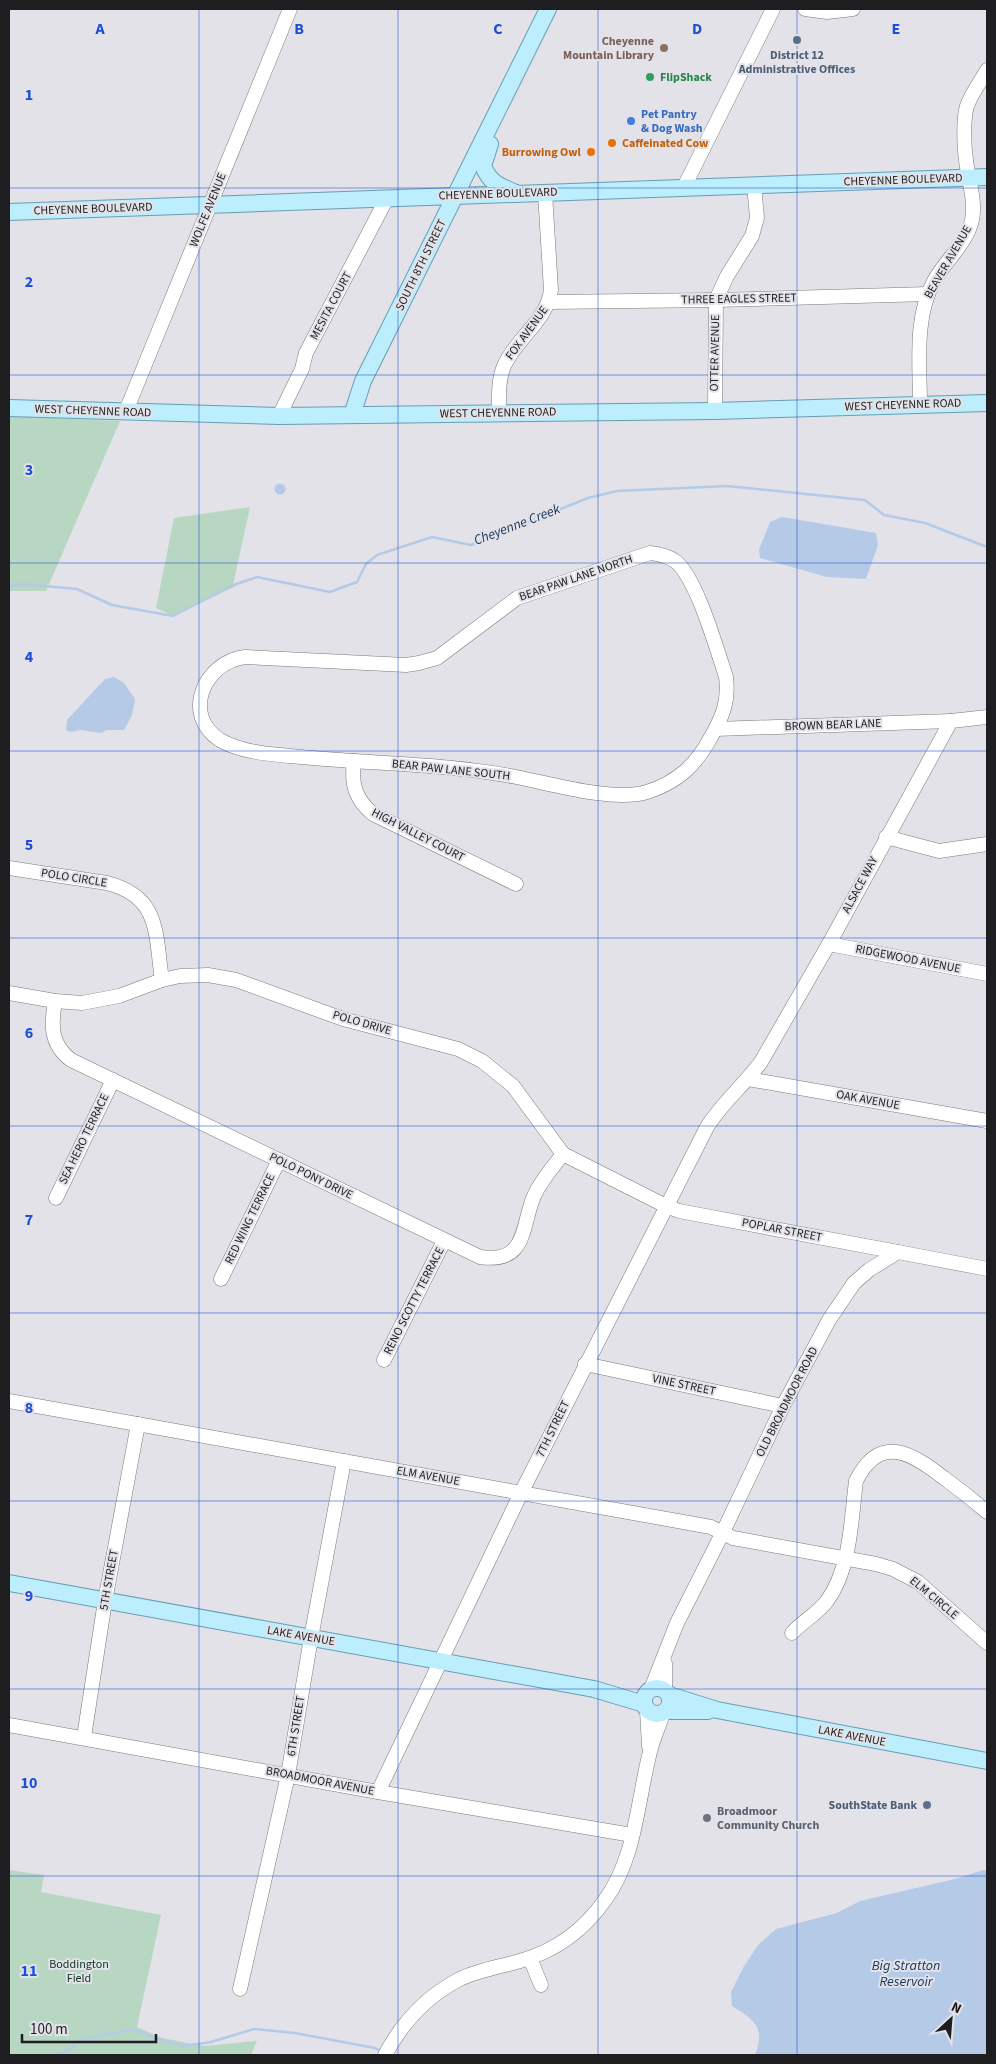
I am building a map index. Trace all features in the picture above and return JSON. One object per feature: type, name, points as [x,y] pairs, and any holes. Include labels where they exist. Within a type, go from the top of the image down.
[{"type":"main road","name":"SOUTH 8TH STREET","points":[[352,415],[363,381],[548,9]]},
{"type":"main road","points":[[496,113],[498,126],[487,149],[483,166],[488,178],[501,187],[518,194]]},
{"type":"main road","name":"CHEYENNE BOULEVARD","points":[[9,212],[987,177]]},
{"type":"main road","name":"WEST CHEYENNE ROAD","points":[[9,408],[279,416],[715,411],[987,403]]},
{"type":"main road","name":"LAKE AVENUE","points":[[9,1583],[594,1689],[618,1688],[656,1700],[987,1761]]},
{"type":"street","name":"WOLFE AVENUE","points":[[126,411],[290,9]]},
{"type":"street","points":[[684,187],[772,9]]},
{"type":"street","points":[[805,9],[828,12],[853,9]]},
{"type":"street","name":"BEAVER AVENUE","points":[[920,405],[921,318],[928,294],[941,270],[971,226],[970,178],[965,159],[965,114],[967,105],[987,70]]},
{"type":"street","name":"OTTER AVENUE","points":[[715,411],[716,300],[727,276],[752,236],[757,218],[754,185]]},
{"type":"street","name":"FOX AVENUE","points":[[499,412],[500,379],[504,365],[543,314],[549,302],[551,290],[545,193]]},
{"type":"street","name":"MESITA COURT","points":[[279,416],[302,369],[306,353],[388,198]]},
{"type":"street","name":"THREE EAGLES STREET","points":[[549,302],[716,300],[928,294]]},
{"type":"street","name":"BEAR PAW LANE NORTH","points":[[201,714],[201,691],[214,672],[233,659],[406,665],[429,661],[448,651],[517,598],[650,553],[659,554],[675,561],[692,583],[726,677],[728,689],[726,708],[716,729]]},
{"type":"street","name":"BEAR PAW LANE SOUTH","points":[[201,714],[204,722],[220,740],[236,746],[272,754],[458,768],[509,775],[593,792],[627,794],[644,792],[674,781],[686,772],[703,752],[716,729]]},
{"type":"street","points":[[951,721],[987,717]]},
{"type":"street","name":"BROWN BEAR LANE","points":[[716,729],[951,721]]},
{"type":"street","name":"ALSACE WAY","points":[[748,1079],[761,1062],[829,944],[951,721]]},
{"type":"street","name":"HIGH VALLEY COURT","points":[[354,761],[352,778],[357,796],[363,806],[372,814],[516,884]]},
{"type":"street","points":[[886,838],[939,851],[987,844]]},
{"type":"street","name":"POLO CIRCLE","points":[[9,868],[107,882],[120,886],[136,895],[152,916],[162,980]]},
{"type":"street","name":"RIDGEWOOD AVENUE","points":[[829,944],[987,974]]},
{"type":"street","name":"POLO DRIVE","points":[[9,993],[55,1001],[82,1003],[108,999],[162,980],[180,976],[201,975],[236,980],[343,1019],[445,1045],[470,1054],[492,1068],[513,1086],[564,1154],[666,1206]]},
{"type":"street","name":"POLO PONY DRIVE","points":[[55,1001],[53,1037],[63,1054],[480,1257],[496,1258],[509,1253],[520,1241],[524,1233],[530,1205],[540,1184],[564,1154]]},
{"type":"street","name":"OAK AVENUE","points":[[748,1079],[987,1122]]},
{"type":"street","name":"7TH STREET","points":[[378,1792],[439,1660],[521,1493],[706,1127],[721,1106],[748,1079]]},
{"type":"street","name":"SEA HERO TERRACE","points":[[56,1198],[113,1080]]},
{"type":"street","name":"RED WING TERRACE","points":[[222,1278],[279,1160]]},
{"type":"street","name":"POPLAR STREET","points":[[666,1206],[898,1252]]},
{"type":"street","name":"RENO SCOTTY TERRACE","points":[[384,1360],[444,1241]]},
{"type":"street","points":[[898,1252],[987,1269]]},
{"type":"street","name":"OLD BROADMOOR ROAD","points":[[385,2055],[394,2039],[424,2003],[459,1980],[478,1972],[530,1958],[565,1941],[594,1915],[620,1876],[632,1835],[666,1655],[677,1623],[723,1532],[782,1406],[840,1301],[854,1283],[869,1270],[898,1252]]},
{"type":"street","name":"VINE STREET","points":[[585,1364],[782,1406]]},
{"type":"street","name":"ELM AVENUE","points":[[9,1401],[711,1527],[733,1538],[845,1559]]},
{"type":"street","name":"5TH STREET","points":[[84,1737],[105,1600],[138,1424]]},
{"type":"street","points":[[792,1633],[828,1600],[837,1582],[845,1559],[856,1481],[860,1472],[869,1463],[887,1452],[905,1453],[921,1460],[987,1512]]},
{"type":"street","name":"6TH STREET","points":[[240,1989],[288,1775],[344,1461]]},
{"type":"street","name":"ELM CIRCLE","points":[[845,1559],[876,1564],[906,1575],[918,1582],[987,1643]]},
{"type":"street","name":"BROADMOOR AVENUE","points":[[9,1725],[84,1737],[378,1792],[632,1835]]},
{"type":"street","points":[[530,1958],[541,1985]]},
{"type":"green space","points":[[9,416],[120,421],[46,591],[9,591]]},
{"type":"green space","points":[[250,507],[233,585],[257,576],[173,616],[156,608],[174,518]]},
{"type":"green space","name":"Boddington Field","points":[[9,1870],[44,1875],[41,1892],[161,1915],[137,2027],[162,2038],[204,2046],[257,2041],[251,2055],[9,2055]]},
{"type":"water","points":[[280,483],[286,489],[280,495],[274,489]]},
{"type":"water","points":[[782,517],[876,533],[878,545],[866,579],[827,577],[760,558],[759,550],[770,522]]},
{"type":"water","points":[[114,677],[124,683],[135,699],[132,715],[124,730],[107,730],[101,733],[81,730],[71,732],[66,730],[67,720],[105,679]]},
{"type":"water","name":"Big Stratton Reservoir","points":[[983,1870],[987,1871],[987,2055],[755,2055],[759,2038],[756,2025],[746,2015],[732,2006],[731,1992],[743,1968],[758,1945],[776,1929],[837,1913],[860,1901],[955,1879]]},
{"type":"waterway","name":"Cheyenne Creek","points":[[9,586],[23,584],[77,589],[112,605],[173,616],[233,585],[257,577],[330,592],[357,582],[366,564],[377,555],[432,537],[471,545],[588,498],[617,491],[727,486],[865,500],[884,515],[925,523],[987,547]]},
{"type":"waterway","points":[[56,2055],[65,2052],[82,2039],[132,2030],[143,2032],[163,2041],[185,2046],[211,2042],[254,2029],[295,2033],[375,2048],[381,2051]]},
{"type":"place","name":"District 12 Administrative Offices","points":[[797,40]]},
{"type":"place","name":"Cheyenne Mountain Library","points":[[664,48]]},
{"type":"place","name":"FlipShack","points":[[650,77]]},
{"type":"place","name":"Pet Pantry & Dog Wash","points":[[631,121]]},
{"type":"place","name":"Caffeinated Cow","points":[[612,143]]},
{"type":"place","name":"Burrowing Owl","points":[[591,152]]},
{"type":"place","name":"SouthState Bank","points":[[927,1805]]},
{"type":"place","name":"Broadmoor Community Church","points":[[707,1818]]}]
